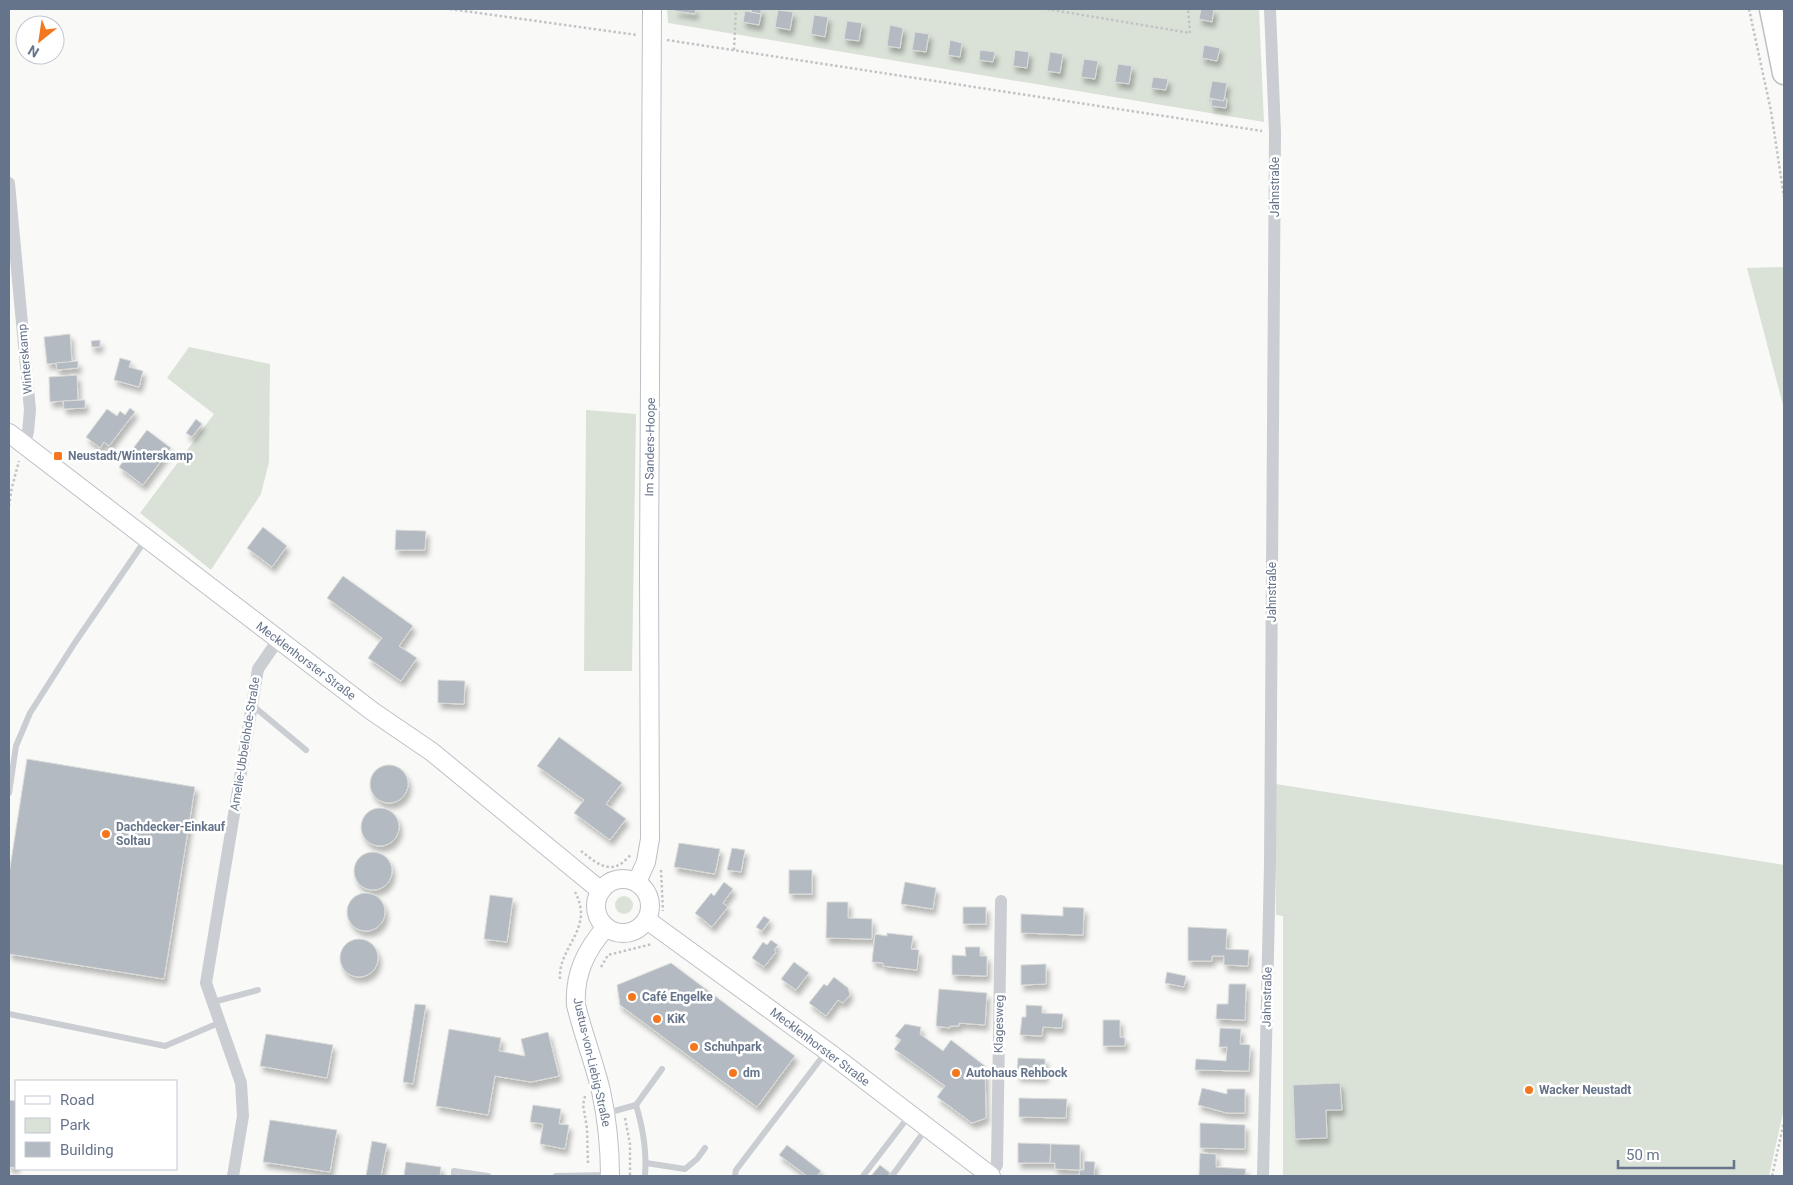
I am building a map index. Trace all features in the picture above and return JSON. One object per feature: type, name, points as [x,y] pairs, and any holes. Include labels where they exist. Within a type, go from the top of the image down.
[{"type":"highway","points":[[1771,9],[1784,73]]},
{"type":"street","name":"Im Sanders-Hoope","points":[[636,882],[642,874],[646,862],[650,838],[649,560],[652,9]]},
{"type":"street","name":"Jahnstraße","points":[[1262,1176],[1270,865],[1275,133],[1270,9]]},
{"type":"street","name":"Winterskamp","points":[[9,184],[30,410],[28,432],[24,445]]},
{"type":"street","name":"Mecklenhorster Straße","points":[[9,433],[372,711],[432,752],[601,891]]},
{"type":"street","name":"Amelie-Ubbelohde-Straße","points":[[233,1176],[243,1116],[241,1083],[206,983],[258,669],[278,640]]},
{"type":"street","points":[[618,880],[636,882],[649,897],[650,906],[647,920],[639,929],[631,932],[622,934],[613,932],[606,927],[597,914],[596,906],[601,891],[608,884],[618,880]]},
{"type":"street","name":"Klagesweg","points":[[990,1176],[997,1165],[1001,901]]},
{"type":"street","name":"Mecklenhorster Straße","points":[[647,920],[826,1051],[990,1176]]},
{"type":"street","name":"Justus-von-Liebig-Straße","points":[[606,927],[592,944],[583,960],[577,978],[575,995],[605,1113],[609,1142],[610,1176]]},
{"type":"lane","points":[[9,793],[16,746],[30,713],[74,644],[147,538]]},
{"type":"lane","points":[[252,705],[306,750]]},
{"type":"lane","points":[[213,1002],[258,990]]},
{"type":"lane","points":[[9,1014],[166,1046],[221,1022]]},
{"type":"lane","points":[[735,1176],[736,1170],[826,1051]]},
{"type":"lane","points":[[605,1113],[636,1105],[662,1069]]},
{"type":"lane","points":[[636,1105],[643,1128],[646,1163],[645,1176]]},
{"type":"lane","points":[[863,1176],[909,1115]]},
{"type":"lane","points":[[892,1176],[927,1128]]},
{"type":"lane","points":[[646,1163],[685,1169],[697,1159],[705,1148]]},
{"type":"lane","points":[[454,1176],[454,1171],[488,1176]]},
{"type":"lane","points":[[556,1176],[610,1176]]},
{"type":"path","points":[[450,9],[538,20]]},
{"type":"path","points":[[736,9],[734,50],[1275,133]]},
{"type":"path","points":[[1046,9],[1190,32],[1188,9]]},
{"type":"path","points":[[1749,9],[1771,111],[1784,197]]},
{"type":"path","points":[[9,506],[12,487],[24,445]]},
{"type":"path","points":[[593,860],[601,866],[610,868],[621,864],[630,855],[646,862]]},
{"type":"path","points":[[572,888],[578,898],[581,918],[578,931]]},
{"type":"path","points":[[608,955],[652,944]]},
{"type":"path","points":[[1772,1176],[1784,1122]]},
{"type":"green space","points":[[667,9],[1259,9],[1264,122],[668,23]]},
{"type":"green space","points":[[1784,267],[1784,409],[1747,268]]},
{"type":"green space","points":[[189,347],[270,364],[269,462],[261,494],[211,570],[140,513],[214,414],[167,378]]},
{"type":"green space","points":[[586,410],[636,414],[632,671],[584,671]]},
{"type":"green space","name":"Wacker Neustadt","points":[[1276,784],[1784,865],[1784,1109],[1769,1176],[1283,1176],[1283,916],[1276,915]]},
{"type":"green space","points":[[624,896],[630,899],[633,905],[630,911],[624,914],[618,911],[615,905],[618,899]]},
{"type":"building","points":[[676,9],[696,9],[695,14],[675,11]]},
{"type":"building","points":[[752,9],[761,9],[761,14],[751,12]]},
{"type":"building","points":[[1201,9],[1214,9],[1212,22],[1199,19]]},
{"type":"building","points":[[778,10],[793,12],[790,30],[775,27]]},
{"type":"building","points":[[745,11],[761,14],[759,25],[743,22]]},
{"type":"building","points":[[814,15],[828,17],[825,37],[811,34]]},
{"type":"building","points":[[847,21],[862,23],[859,41],[844,39]]},
{"type":"building","points":[[890,25],[903,28],[900,48],[887,46]]},
{"type":"building","points":[[915,32],[929,34],[926,52],[912,50]]},
{"type":"building","points":[[950,40],[962,43],[960,57],[948,55]]},
{"type":"building","points":[[1204,45],[1220,48],[1217,61],[1202,58]]},
{"type":"building","points":[[980,50],[995,52],[993,62],[979,60]]},
{"type":"building","points":[[1015,50],[1029,52],[1027,68],[1013,66]]},
{"type":"building","points":[[1050,52],[1063,54],[1060,73],[1047,71]]},
{"type":"building","points":[[1084,59],[1098,61],[1095,79],[1081,77]]},
{"type":"building","points":[[1118,64],[1132,66],[1129,84],[1115,82]]},
{"type":"building","points":[[1153,77],[1168,79],[1166,90],[1151,88]]},
{"type":"building","points":[[1212,81],[1227,83],[1224,101],[1209,98]]},
{"type":"building","points":[[1224,98],[1227,99],[1226,108],[1211,106],[1212,99],[1224,101]]},
{"type":"building","points":[[70,334],[72,362],[47,364],[44,337]]},
{"type":"building","points":[[100,340],[100,347],[92,347],[91,341]]},
{"type":"building","points":[[120,358],[131,361],[129,367],[143,371],[139,387],[114,380]]},
{"type":"building","points":[[78,361],[78,368],[57,370],[56,363]]},
{"type":"building","points":[[77,375],[78,400],[50,402],[49,377]]},
{"type":"building","points":[[85,400],[85,408],[64,409],[63,401]]},
{"type":"building","points":[[130,408],[135,412],[109,446],[104,442],[100,448],[86,437],[107,409],[117,416],[120,411],[125,415]]},
{"type":"building","points":[[196,419],[202,424],[192,437],[186,433]]},
{"type":"building","points":[[147,430],[171,448],[143,485],[119,467]]},
{"type":"building","points":[[263,527],[287,546],[272,567],[247,548]]},
{"type":"building","points":[[396,530],[426,531],[425,550],[395,550]]},
{"type":"building","points":[[343,576],[413,626],[399,646],[417,658],[401,681],[368,658],[382,638],[327,598]]},
{"type":"building","points":[[438,680],[465,681],[464,704],[438,703]]},
{"type":"building","points":[[559,737],[622,783],[606,804],[626,819],[610,840],[574,813],[584,800],[537,766]]},
{"type":"building","points":[[27,759],[195,787],[164,979],[9,954],[9,874]]},
{"type":"building","points":[[389,765],[402,771],[408,784],[402,797],[389,803],[376,797],[370,784],[376,771]]},
{"type":"building","points":[[380,808],[393,814],[399,827],[393,840],[380,846],[367,840],[361,827],[367,814]]},
{"type":"building","points":[[679,843],[720,849],[715,874],[674,867]]},
{"type":"building","points":[[732,848],[745,850],[741,872],[727,870]]},
{"type":"building","points":[[373,852],[386,858],[392,871],[386,884],[373,890],[360,884],[354,871],[360,858]]},
{"type":"building","points":[[789,870],[812,870],[812,894],[789,894]]},
{"type":"building","points":[[724,882],[733,889],[723,903],[728,907],[712,927],[695,913],[711,893],[714,896]]},
{"type":"building","points":[[905,882],[936,888],[933,909],[901,904]]},
{"type":"building","points":[[366,893],[379,899],[385,912],[379,925],[366,931],[353,925],[347,912],[353,899]]},
{"type":"building","points":[[490,895],[513,898],[507,942],[484,939]]},
{"type":"building","points":[[827,902],[848,902],[848,918],[872,919],[872,939],[826,938]]},
{"type":"building","points":[[963,907],[986,907],[986,924],[963,924]]},
{"type":"building","points":[[1063,907],[1084,908],[1083,935],[1021,933],[1021,914],[1063,916]]},
{"type":"building","points":[[764,916],[770,920],[762,931],[756,927]]},
{"type":"building","points":[[1188,927],[1227,929],[1226,949],[1249,950],[1248,966],[1224,965],[1224,956],[1212,956],[1212,961],[1188,961]]},
{"type":"building","points":[[887,933],[913,936],[911,949],[919,950],[917,970],[883,966],[883,963],[872,962],[875,934],[887,936]]},
{"type":"building","points":[[359,939],[372,945],[378,958],[372,971],[359,977],[346,971],[340,958],[346,945]]},
{"type":"building","points":[[771,940],[778,945],[774,950],[776,952],[764,967],[752,958],[763,942],[767,945]]},
{"type":"building","points":[[965,947],[980,947],[980,956],[987,956],[987,976],[952,975],[952,955],[966,956]]},
{"type":"building","points":[[794,962],[809,973],[796,990],[781,979]]},
{"type":"building","points":[[671,963],[795,1056],[757,1107],[620,1005],[617,985]]},
{"type":"building","points":[[1046,964],[1046,984],[1021,985],[1021,965]]},
{"type":"building","points":[[1167,972],[1186,976],[1184,987],[1165,983]]},
{"type":"building","points":[[834,977],[848,988],[850,995],[843,1003],[838,1000],[826,1016],[809,1003],[824,984],[827,986]]},
{"type":"building","points":[[1229,984],[1246,984],[1245,1020],[1216,1019],[1217,1004],[1228,1004]]},
{"type":"building","points":[[939,989],[987,993],[985,1025],[959,1023],[959,1026],[950,1026],[950,1028],[936,1026]]},
{"type":"building","points":[[415,1004],[426,1005],[413,1084],[403,1082]]},
{"type":"building","points":[[1026,1005],[1042,1006],[1042,1013],[1063,1014],[1062,1028],[1043,1027],[1042,1036],[1020,1035],[1022,1017],[1026,1017]]},
{"type":"building","points":[[1103,1020],[1120,1020],[1120,1037],[1125,1038],[1125,1046],[1103,1046]]},
{"type":"building","name":"Autohaus Rehbock","points":[[905,1024],[921,1027],[920,1034],[943,1051],[951,1040],[985,1066],[986,1118],[972,1123],[937,1097],[945,1086],[894,1049],[901,1040],[895,1036]]},
{"type":"building","points":[[1220,1028],[1241,1029],[1240,1044],[1250,1045],[1249,1071],[1195,1070],[1196,1059],[1226,1061],[1227,1047],[1219,1047]]},
{"type":"building","points":[[449,1029],[501,1038],[499,1051],[525,1056],[521,1039],[548,1032],[559,1076],[531,1082],[495,1076],[488,1115],[436,1106]]},
{"type":"building","points":[[266,1034],[333,1045],[327,1078],[260,1066]]},
{"type":"building","points":[[1018,1058],[1045,1059],[1045,1077],[1017,1076]]},
{"type":"building","points":[[1340,1083],[1342,1110],[1326,1110],[1327,1138],[1295,1139],[1293,1085]]},
{"type":"building","points":[[1202,1088],[1227,1094],[1227,1089],[1245,1089],[1245,1113],[1227,1113],[1198,1105]]},
{"type":"building","points":[[1019,1098],[1067,1099],[1066,1118],[1019,1117]]},
{"type":"building","points":[[9,1100],[15,1101],[15,1168],[9,1167]]},
{"type":"building","points":[[533,1105],[561,1109],[559,1124],[569,1125],[565,1149],[540,1144],[543,1124],[530,1122]]},
{"type":"building","points":[[270,1120],[337,1130],[330,1172],[263,1162]]},
{"type":"building","points":[[1200,1123],[1245,1125],[1245,1149],[1200,1148]]},
{"type":"building","points":[[372,1141],[387,1144],[381,1176],[366,1176]]},
{"type":"building","points":[[1018,1143],[1051,1144],[1050,1163],[1018,1163]]},
{"type":"building","points":[[1051,1144],[1080,1145],[1080,1170],[1055,1169],[1055,1163],[1050,1163]]},
{"type":"building","points":[[787,1145],[821,1171],[817,1176],[807,1176],[779,1155]]},
{"type":"building","points":[[1200,1153],[1216,1154],[1216,1167],[1246,1169],[1245,1176],[1199,1176]]},
{"type":"building","points":[[1084,1161],[1095,1162],[1094,1176],[1079,1176],[1080,1170],[1084,1170]]},
{"type":"building","points":[[406,1162],[441,1167],[440,1176],[404,1176]]},
{"type":"building","points":[[880,1165],[890,1173],[888,1176],[871,1176]]},
{"type":"place","name":"Neustadt/Winterskamp","points":[[58,456]]},
{"type":"place","name":"Dachdecker-Einkauf Soltau","points":[[106,834]]},
{"type":"place","name":"Café Engelke","points":[[632,997]]},
{"type":"place","name":"KiK","points":[[657,1019]]},
{"type":"place","name":"Schuhpark","points":[[694,1047]]},
{"type":"place","name":"dm","points":[[733,1073]]},
{"type":"place","name":"Autohaus Rehbock","points":[[956,1073]]},
{"type":"place","name":"Wacker Neustadt","points":[[1529,1090]]}]
